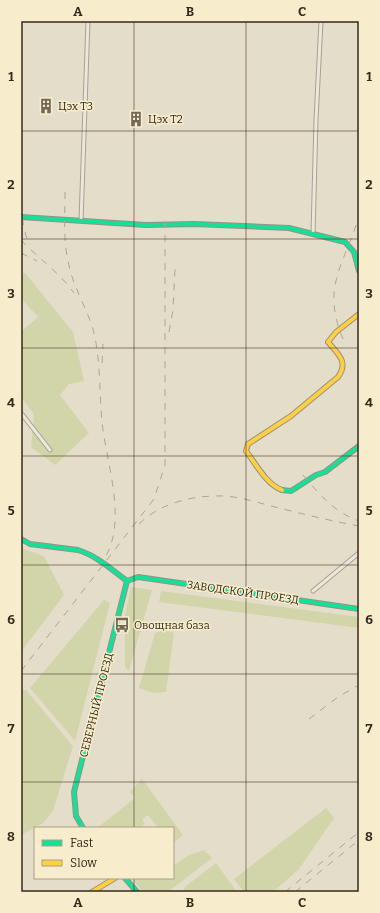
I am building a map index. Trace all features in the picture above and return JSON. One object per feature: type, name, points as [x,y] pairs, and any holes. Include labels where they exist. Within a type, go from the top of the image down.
[{"type":"street","points":[[80,221],[88,21]]},
{"type":"street","points":[[313,234],[316,120],[321,21]]},
{"type":"street","points":[[21,217],[146,224],[194,224],[289,228],[345,242],[354,252],[359,271]]},
{"type":"street","points":[[359,314],[336,332],[328,342],[344,363],[341,374],[291,416],[248,444],[246,451],[268,481],[276,488],[284,491],[291,490],[316,475],[325,472],[359,446]]},
{"type":"street","points":[[21,413],[50,450]]},
{"type":"street","points":[[21,539],[30,544],[85,552],[104,563],[127,581]]},
{"type":"street","points":[[313,591],[359,553]]},
{"type":"street","name":"ЗАВОДСКОЙ ПРОЕЗД","points":[[127,581],[138,577],[359,609]]},
{"type":"street","name":"СЕВЕРНЫЙ ПРОЕЗД","points":[[82,827],[75,812],[74,792],[127,581]]},
{"type":"street","points":[[92,892],[113,879]]},
{"type":"street","points":[[126,879],[137,892]]},
{"type":"green space","points":[[25,273],[73,332],[84,381],[69,384],[60,395],[89,433],[55,465],[31,447],[34,414],[21,397],[21,332],[38,317],[21,298],[21,274]]},
{"type":"green space","points":[[21,548],[44,556],[64,595],[21,652]]},
{"type":"green space","points":[[131,587],[152,590],[129,671],[125,667],[125,615]]},
{"type":"green space","points":[[161,591],[359,617],[359,628],[159,602]]},
{"type":"green space","points":[[104,600],[110,603],[75,741],[30,688]]},
{"type":"green space","points":[[164,630],[174,633],[166,692],[153,693],[139,688],[155,633]]},
{"type":"green space","points":[[21,690],[26,690],[73,746],[53,811],[43,823],[21,835]]},
{"type":"green space","points":[[142,779],[183,835],[174,842],[174,827],[157,827],[148,815],[142,819],[145,824],[141,827],[98,827],[135,798],[130,792]]},
{"type":"green space","points":[[326,808],[334,818],[299,869],[273,892],[244,892],[234,879]]},
{"type":"green space","points":[[204,850],[212,858],[168,892],[143,892],[133,880],[174,879],[174,865],[189,855]]},
{"type":"green space","points":[[216,863],[237,892],[182,892],[186,886]]},
{"type":"railway","points":[[21,190],[23,225],[30,245]]},
{"type":"railway","points":[[65,192],[66,252],[73,279],[93,329],[99,364],[102,422],[111,472],[115,507],[115,525],[112,541],[106,556]]},
{"type":"railway","points":[[343,339],[337,323],[335,311],[335,285],[337,275],[353,235],[359,215]]},
{"type":"railway","points":[[21,671],[154,499],[165,465],[165,216]]},
{"type":"railway","points":[[21,240],[56,272],[74,293]]},
{"type":"railway","points":[[21,253],[37,261]]},
{"type":"railway","points":[[169,332],[173,310],[175,269]]},
{"type":"railway","points":[[102,363],[103,344]]},
{"type":"railway","points":[[303,475],[321,496],[335,508],[350,518],[359,521]]},
{"type":"railway","points":[[139,524],[157,510],[179,501],[202,497],[224,496],[244,499],[359,526]]},
{"type":"railway","points":[[309,719],[338,697],[359,685]]},
{"type":"railway","points":[[285,892],[359,832]]},
{"type":"railway","points":[[295,892],[359,840]]},
{"type":"traffic: fast","points":[[21,217],[146,225],[194,224],[289,228],[345,242],[354,252],[359,271]]},
{"type":"traffic: fast","points":[[282,490],[291,491],[316,475],[325,472],[359,446]]},
{"type":"traffic: fast","points":[[21,539],[30,544],[78,550],[104,563],[127,581]]},
{"type":"traffic: fast","points":[[127,581],[138,577],[359,609]]},
{"type":"traffic: fast","points":[[82,827],[76,816],[74,792],[127,581]]},
{"type":"traffic: fast","points":[[126,879],[137,892]]},
{"type":"traffic: slow","points":[[282,490],[266,478],[246,451],[248,444],[291,416],[338,377],[342,367],[341,358],[328,342],[336,332],[359,314]]},
{"type":"traffic: slow","points":[[92,892],[113,879]]},
{"type":"place","name":"Цэх Т3","points":[[46,106]]},
{"type":"place","name":"Цэх Т2","points":[[136,119]]},
{"type":"place","name":"Овощная база","points":[[122,625]]}]
